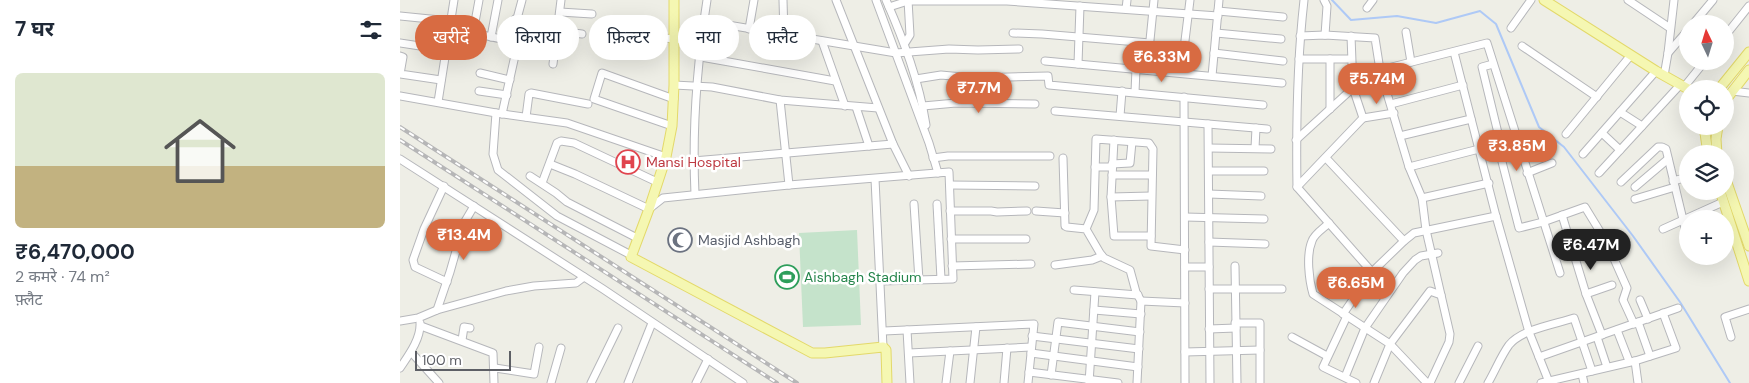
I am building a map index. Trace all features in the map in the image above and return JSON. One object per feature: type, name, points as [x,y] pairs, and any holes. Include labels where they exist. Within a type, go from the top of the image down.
[{"type":"main road","points":[[674,0],[674,99],[672,126],[666,157],[649,209],[630,255],[812,353],[884,347],[886,350],[887,383]]},
{"type":"main road","points":[[1544,0],[1679,84]]},
{"type":"main road","points":[[1726,80],[1749,52]]},
{"type":"main road","points":[[1734,89],[1749,70]]},
{"type":"main road","points":[[1734,200],[1747,234],[1749,246]]},
{"type":"main road","points":[[1723,202],[1749,279]]},
{"type":"street","points":[[452,15],[454,0]]},
{"type":"street","points":[[476,15],[479,0]]},
{"type":"street","points":[[491,37],[498,0]]},
{"type":"street","points":[[517,15],[522,0]]},
{"type":"street","points":[[560,15],[561,0]]},
{"type":"street","points":[[705,15],[707,0]]},
{"type":"street","points":[[751,15],[754,0]]},
{"type":"street","points":[[783,0],[783,15]]},
{"type":"street","points":[[836,0],[878,108],[909,176]]},
{"type":"street","points":[[876,0],[929,143]]},
{"type":"street","points":[[938,173],[929,143],[916,78],[905,44],[888,3],[1007,0],[1077,4],[1126,10],[1188,14],[1218,13],[1283,18]]},
{"type":"street","points":[[1126,10],[1127,0]]},
{"type":"street","points":[[1147,70],[1154,0]]},
{"type":"street","points":[[1181,73],[1190,0]]},
{"type":"street","points":[[1212,76],[1219,0]]},
{"type":"street","points":[[1304,0],[1299,59],[1296,140],[1297,187],[1372,272]]},
{"type":"street","points":[[1324,0],[1327,6],[1325,35]]},
{"type":"street","points":[[1367,8],[1373,0]]},
{"type":"street","points":[[1511,28],[1531,0]]},
{"type":"street","points":[[1628,0],[1670,28]]},
{"type":"street","points":[[1583,154],[1620,112],[1660,73],[1668,52],[1674,0]]},
{"type":"street","points":[[1700,15],[1713,0]]},
{"type":"street","points":[[905,44],[910,35],[908,1]]},
{"type":"street","points":[[1077,4],[1078,64]]},
{"type":"street","points":[[1734,25],[1749,6]]},
{"type":"street","points":[[560,12],[592,14]]},
{"type":"street","points":[[400,16],[415,19]]},
{"type":"street","points":[[739,27],[749,29]]},
{"type":"street","points":[[1406,32],[1411,62]]},
{"type":"street","points":[[1013,33],[1150,43]]},
{"type":"street","points":[[1216,33],[1281,39]]},
{"type":"street","points":[[1300,36],[1325,35],[1374,38],[1380,70],[1409,167],[1422,198],[1426,230],[1434,254],[1450,334],[1449,342],[1428,383],[1390,344],[1313,294],[1310,283],[1309,259],[1312,240],[1329,223]]},
{"type":"street","points":[[487,36],[497,38]]},
{"type":"street","points":[[1352,36],[1353,88],[1363,118]]},
{"type":"street","points":[[668,40],[678,40]]},
{"type":"street","points":[[816,40],[896,53],[949,48],[972,50],[1018,48]]},
{"type":"street","points":[[1668,52],[1679,40]]},
{"type":"street","points":[[822,41],[845,106]]},
{"type":"street","points":[[400,43],[415,45]]},
{"type":"street","points":[[1352,73],[1380,70],[1487,43],[1560,273]]},
{"type":"street","points":[[1522,46],[1597,97]]},
{"type":"street","points":[[1454,52],[1496,216],[1529,332],[1548,382]]},
{"type":"street","points":[[1214,53],[1283,61]]},
{"type":"street","points":[[1566,134],[1631,55]]},
{"type":"street","points":[[400,56],[403,57],[400,74],[441,80]]},
{"type":"street","points":[[1299,59],[1351,59]]},
{"type":"street","points":[[1330,59],[1330,110]]},
{"type":"street","points":[[438,102],[444,60]]},
{"type":"street","points":[[514,60],[507,95],[499,114],[494,154],[498,170],[556,216],[630,255]]},
{"type":"street","points":[[553,64],[554,60]]},
{"type":"street","points":[[694,194],[693,161],[701,60]]},
{"type":"street","points":[[718,60],[835,81]]},
{"type":"street","points":[[1045,61],[1282,84]]},
{"type":"street","points":[[1493,64],[1482,67],[1498,133],[1500,154],[1519,228],[1543,222],[1584,206],[1607,244],[1627,288],[1623,300],[1636,323],[1650,356]]},
{"type":"street","points":[[1135,92],[1136,69]]},
{"type":"street","points":[[480,73],[510,80]]},
{"type":"street","points":[[672,126],[594,99],[602,73],[674,99]]},
{"type":"street","points":[[916,78],[941,75],[973,78],[1049,76],[1049,85],[1184,96],[1263,105]]},
{"type":"street","points":[[674,85],[698,86],[780,100],[878,108]]},
{"type":"street","points":[[1391,104],[1463,85]]},
{"type":"street","points":[[1296,140],[1353,88]]},
{"type":"street","points":[[479,90],[507,95]]},
{"type":"street","points":[[1120,116],[1122,91]]},
{"type":"street","points":[[1734,92],[1749,93]]},
{"type":"street","points":[[526,117],[528,94],[531,93],[588,104]]},
{"type":"street","points":[[1599,173],[1642,126],[1679,94]]},
{"type":"street","points":[[400,96],[499,114],[567,123],[666,157]]},
{"type":"street","points":[[1184,96],[1185,383]]},
{"type":"street","points":[[780,100],[789,185]]},
{"type":"street","points":[[922,106],[956,103],[1035,104]]},
{"type":"street","points":[[856,107],[869,146]]},
{"type":"street","points":[[1055,111],[1267,129]]},
{"type":"street","points":[[1620,112],[1642,126]]},
{"type":"street","points":[[1297,187],[1363,118],[1394,113]]},
{"type":"street","points":[[1400,136],[1471,118]]},
{"type":"street","points":[[1208,124],[1210,383]]},
{"type":"street","points":[[1255,148],[1256,128]]},
{"type":"street","points":[[1602,133],[1620,150]]},
{"type":"street","points":[[1086,229],[1094,210],[1096,139],[1149,143],[1153,149],[1151,246],[1185,250]]},
{"type":"street","points":[[1114,140],[1110,197],[1114,236],[1151,236]]},
{"type":"street","points":[[542,183],[558,142],[570,142],[657,182]]},
{"type":"street","points":[[1095,167],[1130,164],[1132,142]]},
{"type":"street","points":[[693,161],[893,144]]},
{"type":"street","points":[[1621,182],[1658,147],[1662,147],[1666,149],[1680,210]]},
{"type":"street","points":[[1209,148],[1271,149]]},
{"type":"street","points":[[1409,167],[1479,149]]},
{"type":"street","points":[[933,158],[948,156],[1050,156]]},
{"type":"street","points":[[1064,158],[1066,227],[1086,229]]},
{"type":"street","points":[[1326,158],[1404,241]]},
{"type":"street","points":[[400,159],[584,277],[743,383]]},
{"type":"street","points":[[1635,187],[1668,159]]},
{"type":"street","points":[[1527,173],[1552,163]]},
{"type":"street","points":[[550,164],[649,209],[663,198],[694,194],[949,172],[953,279],[881,281]]},
{"type":"street","points":[[1209,171],[1264,171]]},
{"type":"street","points":[[1112,175],[1152,175]]},
{"type":"street","points":[[530,176],[567,202],[637,238]]},
{"type":"street","points":[[875,179],[884,347]]},
{"type":"street","points":[[1635,199],[1679,182]]},
{"type":"street","points":[[1422,198],[1489,183]]},
{"type":"street","points":[[950,184],[1035,186]]},
{"type":"street","points":[[444,186],[424,229],[413,260],[415,267],[447,282]]},
{"type":"street","points":[[1209,194],[1261,196]]},
{"type":"street","points":[[1110,197],[1151,196]]},
{"type":"street","points":[[1705,210],[1723,202]]},
{"type":"street","points":[[914,204],[918,280]]},
{"type":"street","points":[[937,204],[941,279]]},
{"type":"street","points":[[437,310],[464,223],[474,206]]},
{"type":"street","points":[[950,211],[1027,211]]},
{"type":"street","points":[[1036,211],[1065,213]]},
{"type":"street","points":[[1562,215],[1600,336],[1607,367]]},
{"type":"street","points":[[1356,383],[1323,367],[1345,315],[1372,272],[1414,233],[1496,216]]},
{"type":"street","points":[[1185,217],[1264,219]]},
{"type":"street","points":[[1663,228],[1679,222]]},
{"type":"street","points":[[1086,229],[1102,256],[1130,270],[1140,298],[1141,314],[1137,383]]},
{"type":"street","points":[[951,239],[1026,239]]},
{"type":"street","points":[[1209,242],[1265,244]]},
{"type":"street","points":[[1345,378],[1365,328],[1410,266],[1421,256],[1434,254]]},
{"type":"street","points":[[1055,265],[1083,262],[1102,256]]},
{"type":"street","points":[[952,266],[1031,264]]},
{"type":"street","points":[[1235,266],[1236,383]]},
{"type":"street","points":[[1185,267],[1209,267]]},
{"type":"street","points":[[400,321],[418,318],[437,310],[506,291],[534,286],[576,283],[584,277]]},
{"type":"street","points":[[1586,294],[1612,285]]},
{"type":"street","points":[[1209,289],[1282,289]]},
{"type":"street","points":[[1074,290],[1185,303]]},
{"type":"street","points":[[1374,383],[1390,344],[1430,291],[1441,295]]},
{"type":"street","points":[[1089,381],[1095,292]]},
{"type":"street","points":[[1640,300],[1648,319]]},
{"type":"street","points":[[1539,357],[1678,308]]},
{"type":"street","points":[[1731,337],[1725,317],[1749,309]]},
{"type":"street","points":[[1094,310],[1141,314]]},
{"type":"street","points":[[1540,383],[1582,374],[1676,348],[1663,313]]},
{"type":"street","points":[[400,368],[410,352],[421,326],[418,318]]},
{"type":"street","points":[[1488,383],[1510,344],[1515,339],[1529,332],[1574,318],[1592,371]]},
{"type":"street","points":[[1046,383],[1054,356],[1058,322],[1140,332]]},
{"type":"street","points":[[628,383],[652,323]]},
{"type":"street","points":[[1209,329],[1260,323],[1260,383]]},
{"type":"street","points":[[884,331],[1034,324],[1028,383]]},
{"type":"street","points":[[421,326],[493,353],[494,383]]},
{"type":"street","points":[[462,340],[464,327],[470,328]]},
{"type":"street","points":[[970,383],[976,327]]},
{"type":"street","points":[[591,383],[618,328]]},
{"type":"street","points":[[907,330],[910,383]]},
{"type":"street","points":[[1617,330],[1632,361],[1638,383]]},
{"type":"street","points":[[1032,336],[1139,349]]},
{"type":"street","points":[[1292,337],[1327,356]]},
{"type":"street","points":[[495,368],[534,374],[539,346]]},
{"type":"street","points":[[1459,383],[1478,346]]},
{"type":"street","points":[[551,383],[561,348]]},
{"type":"street","points":[[909,353],[1008,348],[1138,367]]},
{"type":"street","points":[[1004,383],[1008,348]]},
{"type":"street","points":[[1185,352],[1260,350]]},
{"type":"street","points":[[946,383],[950,351]]},
{"type":"street","points":[[410,352],[439,383]]},
{"type":"street","points":[[696,383],[708,359]]},
{"type":"street","points":[[1029,372],[1089,381],[1118,383]]},
{"type":"street","points":[[1582,374],[1584,383]]},
{"type":"green space","points":[[857,230],[861,325],[803,327],[799,233]]},
{"type":"waterway","points":[[1332,0],[1351,20],[1397,16],[1436,23],[1480,11],[1496,24],[1539,127],[1564,147],[1633,236],[1680,302],[1730,383]]},
{"type":"railway","points":[[400,127],[797,383]]},
{"type":"railway","points":[[400,140],[777,383]]},
{"type":"place","name":"Mansi Hospital","points":[[628,162]]},
{"type":"place","name":"Masjid Ashbagh","points":[[680,240]]},
{"type":"place","name":"Aishbagh Stadium","points":[[787,277]]}]
